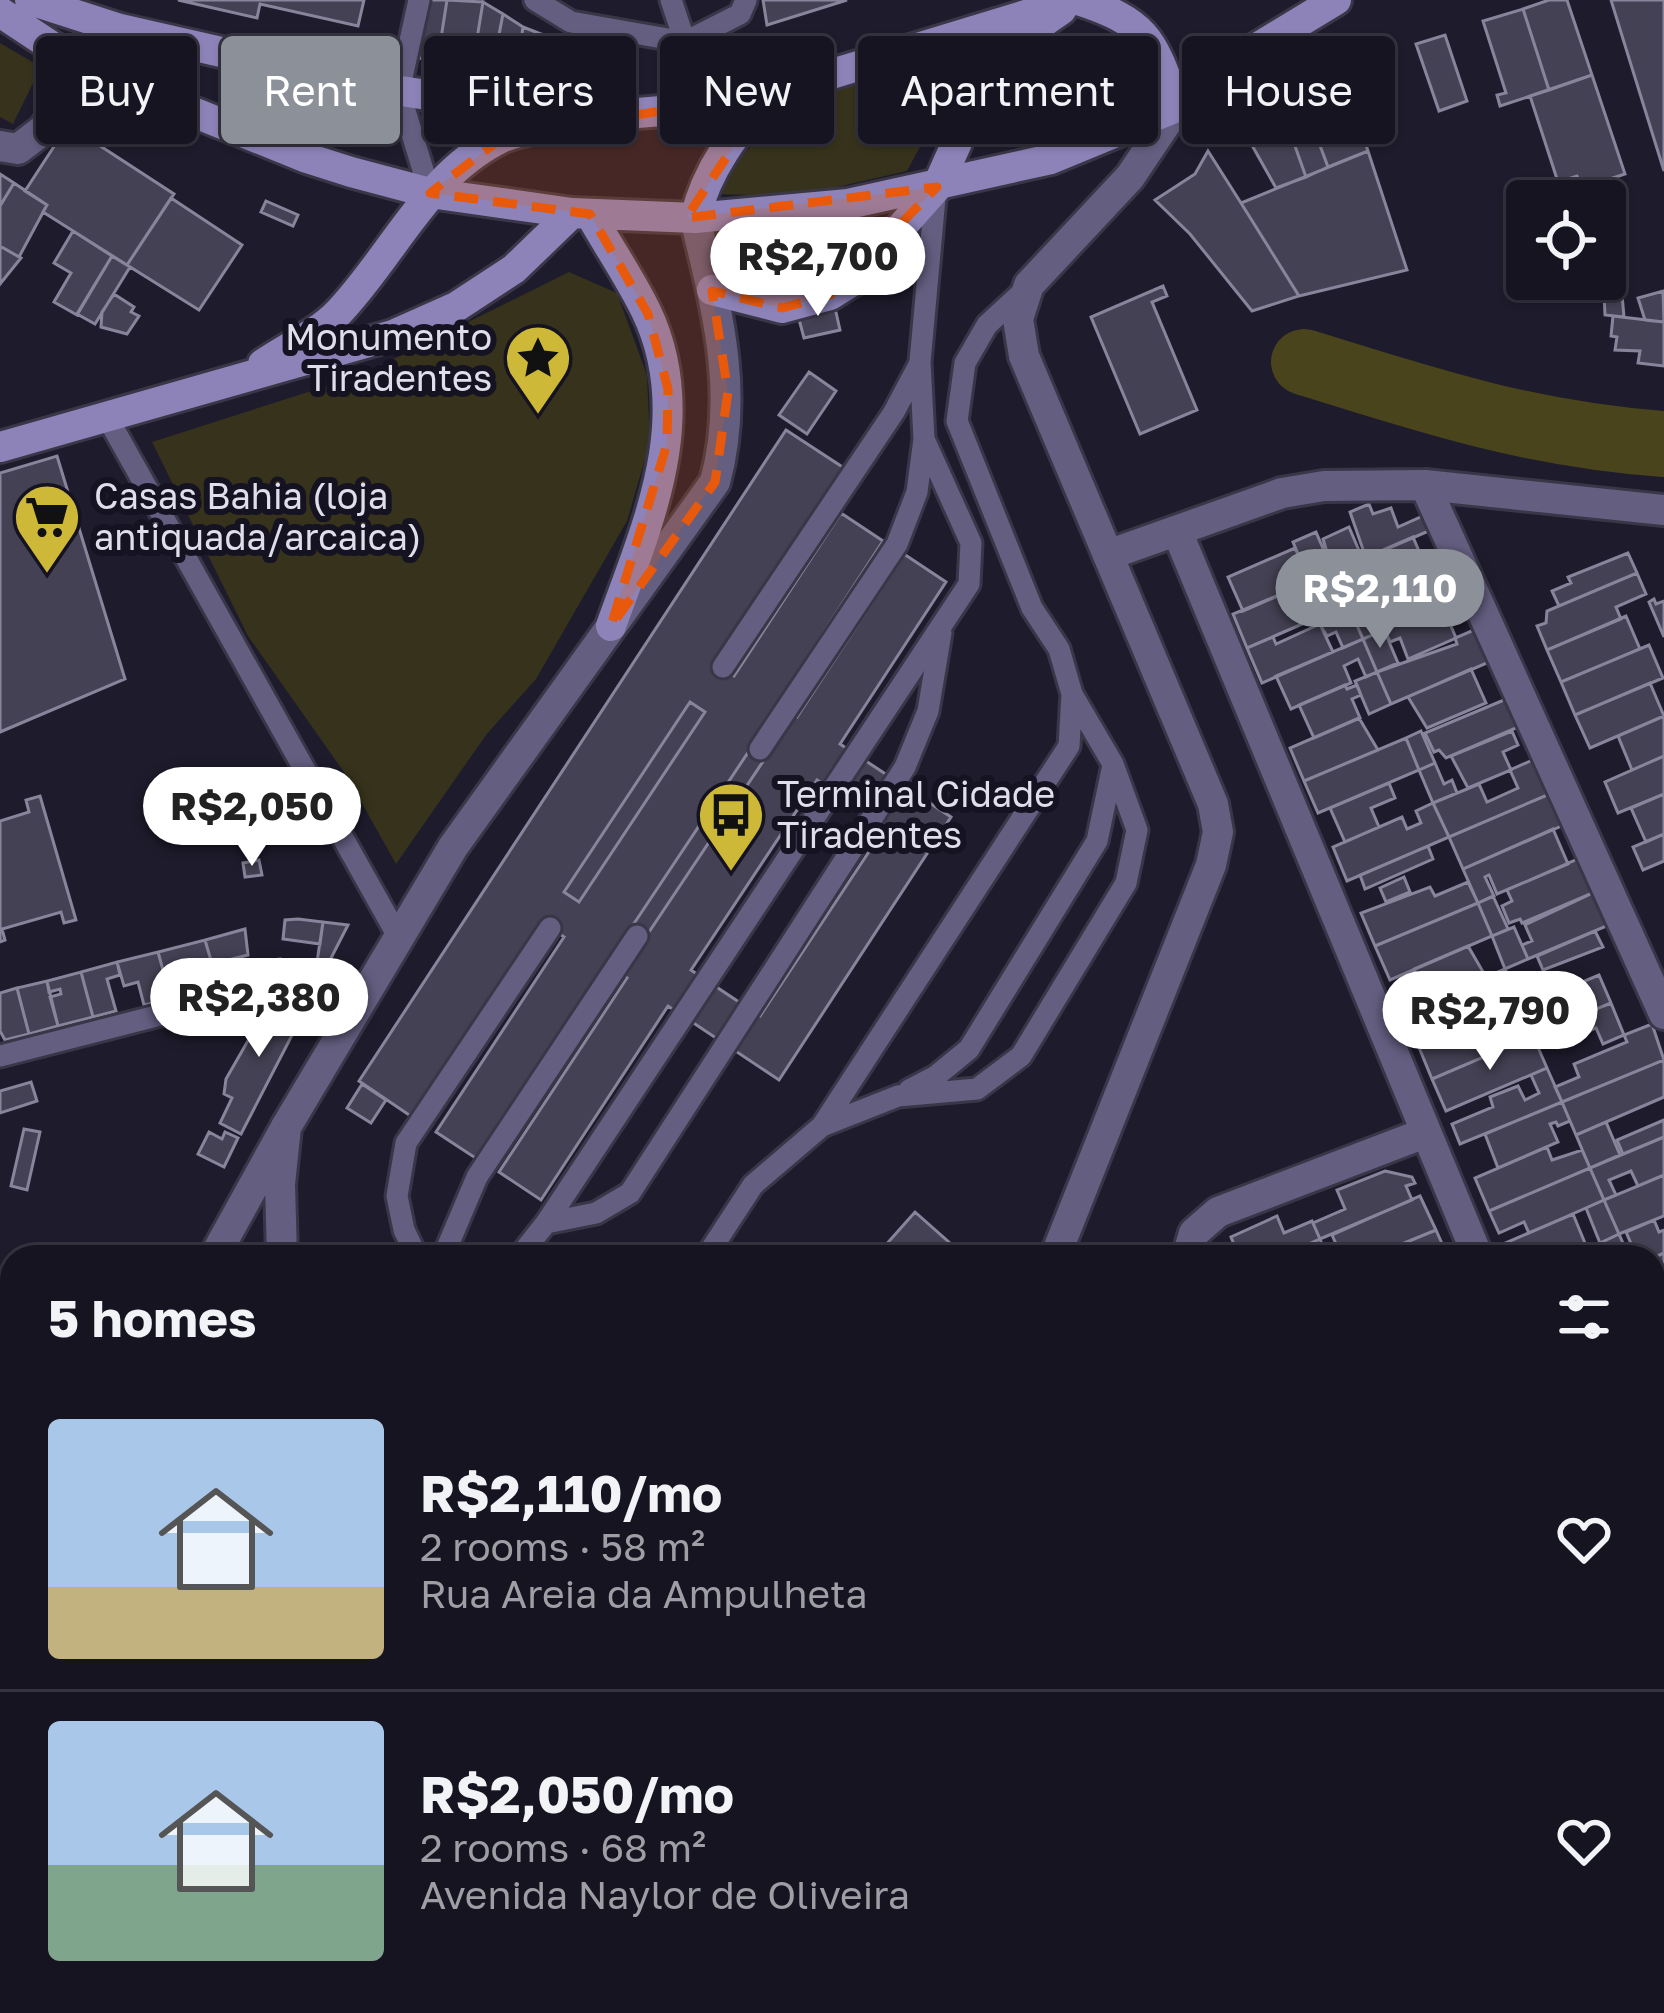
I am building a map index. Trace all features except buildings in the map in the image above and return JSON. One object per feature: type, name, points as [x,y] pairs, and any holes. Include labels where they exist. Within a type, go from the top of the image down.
[{"type":"main road","points":[[30,0],[120,29],[221,51]]},
{"type":"main road","points":[[712,290],[782,308],[830,295],[854,280],[937,187],[963,129],[1007,63],[1046,21],[1076,0]]},
{"type":"main road","points":[[834,73],[1076,0],[1136,25],[1156,49],[1177,107]]},
{"type":"main road","points":[[197,114],[315,161],[430,193],[581,214],[695,218],[848,204],[1051,159],[1177,107],[1237,60],[1336,0]]},
{"type":"main road","points":[[0,12],[36,36]]},
{"type":"main road","points":[[238,380],[334,317],[430,193],[463,162],[492,144]]},
{"type":"main road","points":[[695,218],[702,188],[730,144]]},
{"type":"main road","points":[[0,447],[394,334],[456,307],[514,269],[581,214]]},
{"type":"main road","points":[[581,214],[648,314],[668,389],[667,444],[659,490],[610,626]]},
{"type":"street","points":[[1060,1245],[1211,865],[1218,832],[1213,804],[1024,356],[1018,319],[1029,285],[1130,177],[1177,107]]},
{"type":"street","points":[[0,146],[18,149],[36,135]]},
{"type":"street","points":[[221,1245],[453,847],[715,482],[725,444],[728,392],[723,337],[695,218]]},
{"type":"street","points":[[1108,555],[1282,494],[1324,486],[1425,485],[1664,510]]},
{"type":"street","points":[[1425,485],[1664,1014]]},
{"type":"street","points":[[1177,531],[1473,1245]]},
{"type":"street","points":[[282,1245],[280,1184],[286,1126]]},
{"type":"street","points":[[1190,1245],[1194,1233],[1218,1212],[1425,1133]]},
{"type":"lane","points":[[400,86],[419,0]]},
{"type":"lane","points":[[535,0],[571,22],[660,38]]},
{"type":"lane","points":[[671,0],[683,36]]},
{"type":"lane","points":[[697,36],[740,14],[746,0]]},
{"type":"lane","points":[[400,94],[430,193]]},
{"type":"lane","points":[[760,749],[897,544],[917,492],[924,439],[920,362],[937,187]]},
{"type":"lane","points":[[898,1096],[977,1089],[1021,1056],[1126,883],[1136,830],[1113,764],[1072,694],[1060,649],[1032,608],[957,421],[965,363],[987,325],[1029,285]]},
{"type":"lane","points":[[723,668],[894,412],[920,362]]},
{"type":"lane","points":[[107,417],[399,938]]},
{"type":"lane","points":[[529,1245],[969,584],[971,542],[924,439]]},
{"type":"lane","points":[[546,1223],[596,1213],[629,1192],[641,1175],[905,767],[928,711],[942,626]]},
{"type":"lane","points":[[714,1245],[753,1184],[822,1126],[1069,746],[1072,694]]},
{"type":"lane","points":[[822,1126],[898,1096],[936,1076],[969,1049],[1097,841],[1113,764]]},
{"type":"lane","points":[[411,1245],[398,1196],[406,1143],[550,928]]},
{"type":"lane","points":[[447,1245],[478,1177],[637,936]]},
{"type":"lane","points":[[0,1056],[254,991],[363,999]]},
{"type":"highlighted area","points":[[769,93],[686,218],[937,187],[830,295],[782,308],[712,291],[728,392],[715,482],[611,626],[667,444],[668,389],[648,314],[590,214],[430,193],[503,137]]},
{"type":"shaded area","points":[[0,43],[36,64],[36,77],[13,124],[0,117]]},
{"type":"shaded area","points":[[858,69],[858,144],[921,144],[907,171],[798,196],[709,194],[753,144],[834,144],[834,76]]},
{"type":"shaded area","points":[[569,272],[617,293],[647,375],[650,442],[627,521],[536,679],[486,735],[396,864],[346,775],[248,636],[152,442],[361,375]]},
{"type":"waterway","points":[[1304,362],[1525,424],[1664,444]]},
{"type":"place","name":"Monumento Tiradentes","points":[[538,417]]},
{"type":"place","name":"Casas Bahia (loja antiquada/arcaica)","points":[[47,576]]},
{"type":"place","name":"Terminal Cidade Tiradentes","points":[[731,874]]}]
